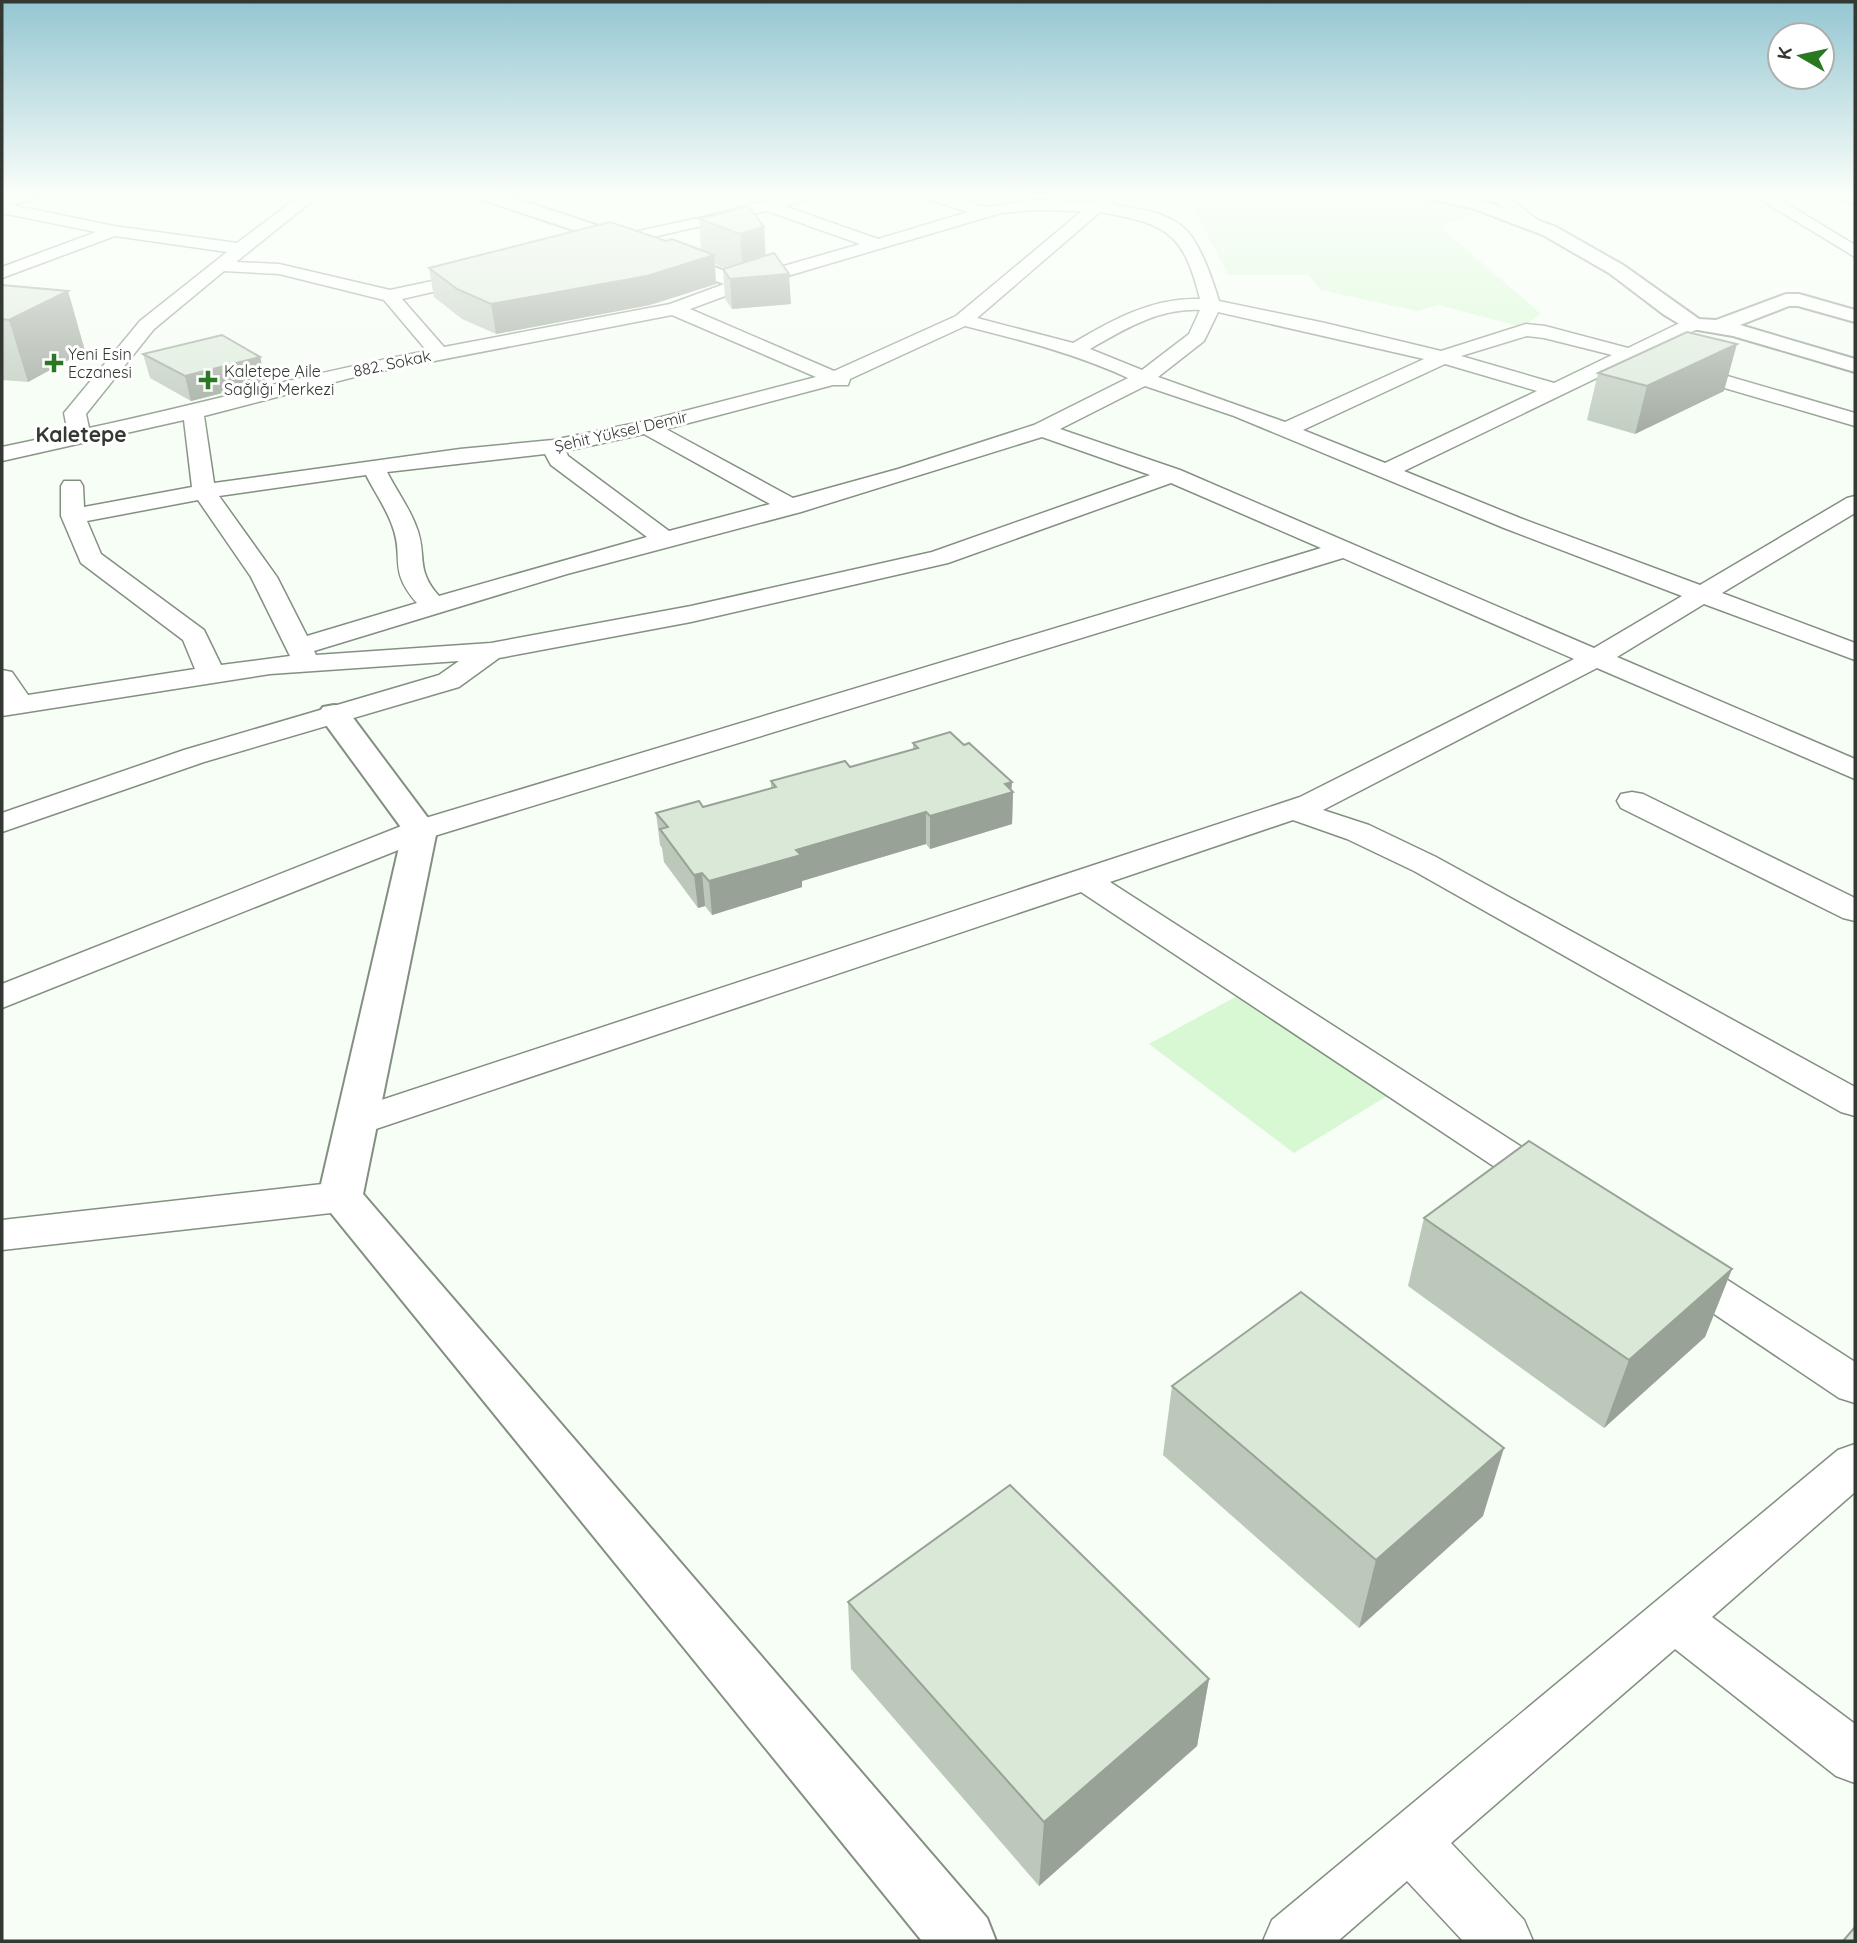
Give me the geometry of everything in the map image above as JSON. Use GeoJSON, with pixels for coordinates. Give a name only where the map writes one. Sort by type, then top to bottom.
{"type":"FeatureCollection","features":[{"type":"Feature","properties":{"kind":"street"},"geometry":{"type":"LineString","coordinates":[[80,438],[75,413],[147,325],[197,285]]}},
{"type":"Feature","properties":{"kind":"street"},"geometry":{"type":"LineString","coordinates":[[351,285],[390,296],[445,285]]}},
{"type":"Feature","properties":{"kind":"street","name":"882. Sokak"},"geometry":{"type":"LineString","coordinates":[[2,454],[193,412],[361,369],[674,309],[739,285]]}},
{"type":"Feature","properties":{"kind":"street","name":"Şehit Yüksel Demir"},"geometry":{"type":"LineString","coordinates":[[73,516],[204,491],[373,467],[553,447],[647,427],[833,379],[963,320],[1005,285]]}},
{"type":"Feature","properties":{"kind":"street"},"geometry":{"type":"LineString","coordinates":[[2,678],[11,706],[211,675],[303,655],[434,606],[558,569],[793,507],[1042,430],[1144,378],[1197,337],[1210,307],[1205,285]]}},
{"type":"Feature","properties":{"kind":"street"},"geometry":{"type":"LineString","coordinates":[[1636,285],[1693,324],[1719,326],[1855,366]]}},
{"type":"Feature","properties":{"kind":"street"},"geometry":{"type":"LineString","coordinates":[[390,296],[439,353]]}},
{"type":"Feature","properties":{"kind":"street"},"geometry":{"type":"LineString","coordinates":[[1719,326],[1786,300],[1799,300],[1855,316]]}},
{"type":"Feature","properties":{"kind":"street"},"geometry":{"type":"LineString","coordinates":[[1073,351],[1125,321],[1180,305],[1210,307],[1372,338],[1445,356],[1556,390]]}},
{"type":"Feature","properties":{"kind":"street"},"geometry":{"type":"LineString","coordinates":[[674,309],[833,379],[858,385]]}},
{"type":"Feature","properties":{"kind":"street"},"geometry":{"type":"LineString","coordinates":[[963,320],[1041,339],[1107,361],[1512,523],[1855,652]]}},
{"type":"Feature","properties":{"kind":"street"},"geometry":{"type":"LineString","coordinates":[[1386,471],[1693,324]]}},
{"type":"Feature","properties":{"kind":"street"},"geometry":{"type":"LineString","coordinates":[[1285,430],[1445,356],[1526,330],[1545,332],[1855,420]]}},
{"type":"Feature","properties":{"kind":"street"},"geometry":{"type":"LineString","coordinates":[[193,412],[204,491],[264,577],[303,655]]}},
{"type":"Feature","properties":{"kind":"street"},"geometry":{"type":"LineString","coordinates":[[647,427],[793,507]]}},
{"type":"Feature","properties":{"kind":"street"},"geometry":{"type":"LineString","coordinates":[[1042,430],[1172,475],[1855,770]]}},
{"type":"Feature","properties":{"kind":"street"},"geometry":{"type":"LineString","coordinates":[[553,447],[559,460],[667,541]]}},
{"type":"Feature","properties":{"kind":"street"},"geometry":{"type":"LineString","coordinates":[[373,467],[405,527],[410,570],[415,585],[434,606]]}},
{"type":"Feature","properties":{"kind":"street"},"geometry":{"type":"LineString","coordinates":[[303,655],[491,651],[691,614],[939,558],[1172,475]]}},
{"type":"Feature","properties":{"kind":"street"},"geometry":{"type":"LineString","coordinates":[[72,486],[73,516],[90,558],[195,636],[211,675]]}},
{"type":"Feature","properties":{"kind":"street"},"geometry":{"type":"LineString","coordinates":[[356,1122],[1311,804],[1596,658],[1855,503]]}},
{"type":"Feature","properties":{"kind":"street"},"geometry":{"type":"LineString","coordinates":[[8,987],[420,830],[1345,549]]}},
{"type":"Feature","properties":{"kind":"street"},"geometry":{"type":"LineString","coordinates":[[2,823],[194,756],[449,681],[491,651]]}},
{"type":"Feature","properties":{"kind":"street"},"geometry":{"type":"LineString","coordinates":[[334,714],[420,830],[340,1197]]}},
{"type":"Feature","properties":{"kind":"street"},"geometry":{"type":"LineString","coordinates":[[1632,801],[1855,911]]}},
{"type":"Feature","properties":{"kind":"street"},"geometry":{"type":"LineString","coordinates":[[1292,810],[1358,832],[1425,864],[1855,1102]]}},
{"type":"Feature","properties":{"kind":"street"},"geometry":{"type":"LineString","coordinates":[[1085,880],[1575,1201]]}},
{"type":"Feature","properties":{"kind":"street"},"geometry":{"type":"LineString","coordinates":[[2,1235],[340,1197]]}},
{"type":"Feature","properties":{"kind":"street"},"geometry":{"type":"LineString","coordinates":[[340,1197],[964,1941]]}},
{"type":"Feature","properties":{"kind":"street"},"geometry":{"type":"LineString","coordinates":[[1657,1255],[1855,1385]]}},
{"type":"Feature","properties":{"kind":"street"},"geometry":{"type":"LineString","coordinates":[[1293,1941],[1855,1464]]}},
{"type":"Feature","properties":{"kind":"street"},"geometry":{"type":"LineString","coordinates":[[1675,1618],[1855,1757]]}},
{"type":"Feature","properties":{"kind":"street"},"geometry":{"type":"LineString","coordinates":[[1410,1842],[1503,1941]]}},
{"type":"Feature","properties":{"kind":"green space"},"geometry":{"type":"Polygon","coordinates":[[[1316,285],[1507,285],[1541,314],[1522,327],[1438,305],[1418,311],[1320,290],[1316,285]]]}},
{"type":"Feature","properties":{"kind":"green space"},"geometry":{"type":"Polygon","coordinates":[[[1241,994],[1387,1096],[1294,1153],[1149,1044],[1241,994]]]}},
{"type":"Feature","properties":{"kind":"building"},"geometry":{"type":"Polygon","coordinates":[[[2,285],[68,291],[9,320],[2,319],[2,285]]]}},
{"type":"Feature","properties":{"kind":"building"},"geometry":{"type":"Polygon","coordinates":[[[451,285],[599,285],[491,304],[451,285]]]}},
{"type":"Feature","properties":{"kind":"building"},"geometry":{"type":"Polygon","coordinates":[[[1687,332],[1737,344],[1647,386],[1598,373],[1687,332]]]}},
{"type":"Feature","properties":{"kind":"building"},"geometry":{"type":"Polygon","coordinates":[[[222,335],[260,357],[185,376],[143,354],[222,335]]]}},
{"type":"Feature","properties":{"kind":"building"},"geometry":{"type":"Polygon","coordinates":[[[950,732],[964,745],[969,743],[1012,782],[1005,784],[1013,792],[930,816],[926,812],[796,850],[801,855],[709,881],[702,873],[694,875],[660,829],[668,827],[656,813],[699,801],[703,807],[776,787],[771,781],[845,761],[850,767],[918,748],[913,743],[950,732]]]}},
{"type":"Feature","properties":{"kind":"building"},"geometry":{"type":"Polygon","coordinates":[[[1529,1141],[1732,1269],[1629,1360],[1424,1218],[1529,1141]]]}},
{"type":"Feature","properties":{"kind":"building"},"geometry":{"type":"Polygon","coordinates":[[[1301,1292],[1504,1448],[1376,1560],[1172,1386],[1301,1292]]]}},
{"type":"Feature","properties":{"kind":"building"},"geometry":{"type":"Polygon","coordinates":[[[1010,1485],[1209,1679],[1044,1822],[848,1602],[1010,1485]]]}},
{"type":"Feature","properties":{"kind":"building"},"geometry":{"type":"Polygon","coordinates":[[[1855,1927],[1855,1941],[1843,1941],[1855,1927]]]}},
{"type":"Feature","properties":{"kind":"place","name":"Yeni Esin Eczanesi"},"geometry":{"type":"Point","coordinates":[54,363]}},
{"type":"Feature","properties":{"kind":"place","name":"Kaletepe Aile Sağlığı Merkezi"},"geometry":{"type":"Point","coordinates":[208,380]}},
{"type":"Feature","properties":{"kind":"district","name":"Kaletepe"},"geometry":{"type":"Point","coordinates":[81,434]}}]}
